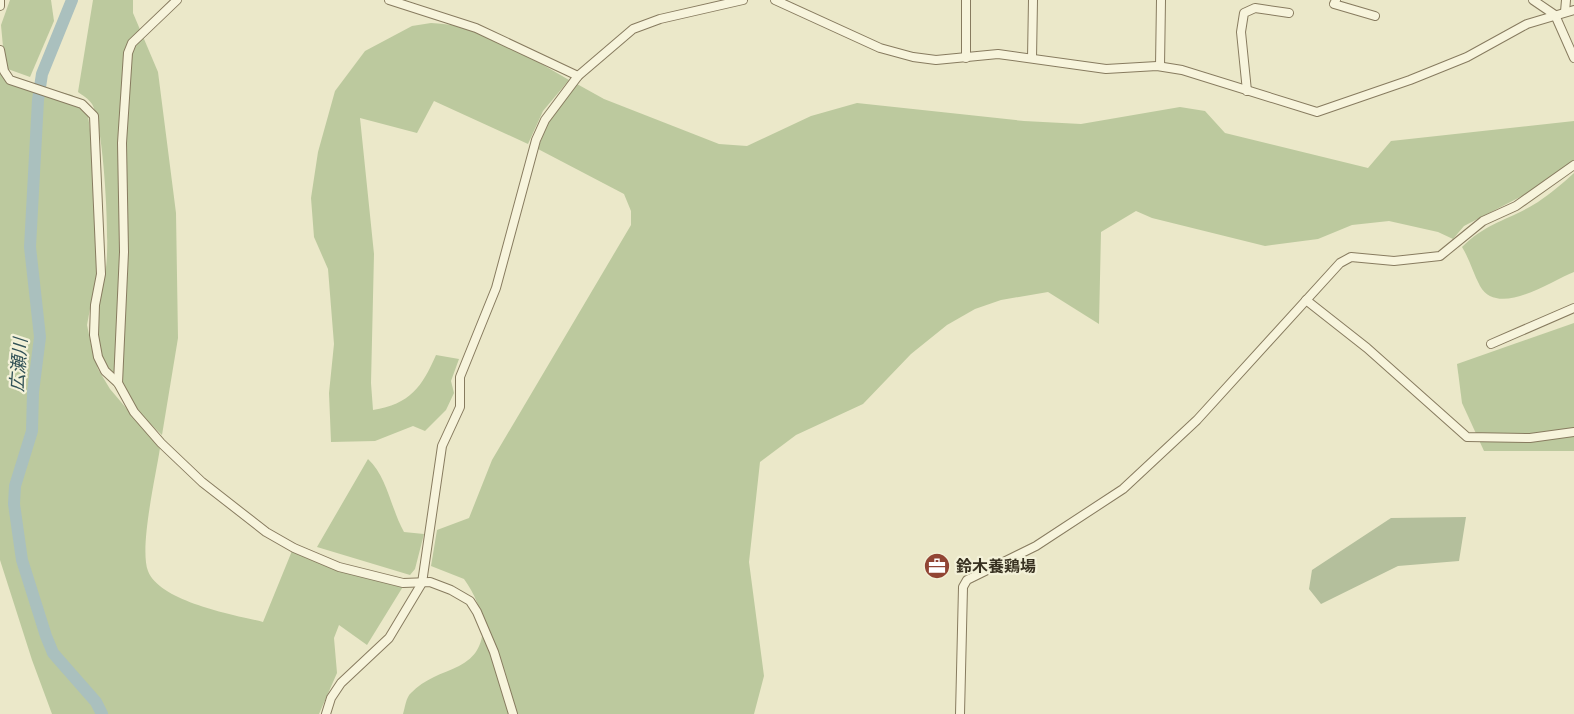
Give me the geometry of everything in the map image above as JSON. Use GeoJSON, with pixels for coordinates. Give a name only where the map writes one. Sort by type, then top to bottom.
{"type":"FeatureCollection","features":[{"type":"Feature","properties":{"kind":"street"},"geometry":{"type":"LineString","coordinates":[[0,0],[0,6]]}},
{"type":"Feature","properties":{"kind":"street"},"geometry":{"type":"LineString","coordinates":[[118,383],[124,252],[122,143],[128,53],[132,43],[177,0]]}},
{"type":"Feature","properties":{"kind":"street"},"geometry":{"type":"LineString","coordinates":[[389,0],[449,17],[578,76]]}},
{"type":"Feature","properties":{"kind":"street"},"geometry":{"type":"LineString","coordinates":[[326,714],[331,698],[341,683],[389,638],[422,583],[441,454],[460,407],[460,377],[496,288],[536,140],[545,120],[578,76],[644,24],[743,0]]}},
{"type":"Feature","properties":{"kind":"street"},"geometry":{"type":"LineString","coordinates":[[775,0],[880,48],[936,60],[998,54],[1106,69],[1160,66],[1182,70],[1304,110],[1328,110],[1467,57],[1527,24],[1570,11],[1566,0]]}},
{"type":"Feature","properties":{"kind":"street"},"geometry":{"type":"LineString","coordinates":[[966,0],[966,57]]}},
{"type":"Feature","properties":{"kind":"street"},"geometry":{"type":"LineString","coordinates":[[1032,58],[1033,0]]}},
{"type":"Feature","properties":{"kind":"street"},"geometry":{"type":"LineString","coordinates":[[1160,66],[1161,0]]}},
{"type":"Feature","properties":{"kind":"street"},"geometry":{"type":"LineString","coordinates":[[1336,0],[1334,4],[1375,16]]}},
{"type":"Feature","properties":{"kind":"street"},"geometry":{"type":"LineString","coordinates":[[1533,0],[1555,15],[1574,58]]}},
{"type":"Feature","properties":{"kind":"street"},"geometry":{"type":"LineString","coordinates":[[1247,91],[1241,32],[1244,13],[1255,8],[1289,13]]}},
{"type":"Feature","properties":{"kind":"street"},"geometry":{"type":"LineString","coordinates":[[0,50],[4,71],[10,80],[82,104],[92,113],[95,127],[101,274],[95,305],[94,335],[103,368],[118,383],[134,412],[161,443],[202,482],[266,532],[294,548],[339,567],[403,583],[430,582],[451,590],[470,602],[477,612],[494,652],[513,714]]}},
{"type":"Feature","properties":{"kind":"street"},"geometry":{"type":"LineString","coordinates":[[960,714],[963,587],[967,580],[1036,546],[1123,489],[1197,420],[1340,262],[1351,257],[1394,261],[1433,258],[1445,253],[1483,221],[1516,206],[1574,165]]}},
{"type":"Feature","properties":{"kind":"street"},"geometry":{"type":"LineString","coordinates":[[1306,300],[1367,348],[1467,437],[1530,438],[1574,432]]}},
{"type":"Feature","properties":{"kind":"street"},"geometry":{"type":"LineString","coordinates":[[1491,344],[1574,308]]}},
{"type":"Feature","properties":{"kind":"green space"},"geometry":{"type":"Polygon","coordinates":[[[10,0],[51,0],[54,21],[30,77],[5,68],[1,25],[10,0]]]}},
{"type":"Feature","properties":{"kind":"green space"},"geometry":{"type":"Polygon","coordinates":[[[93,0],[133,0],[133,13],[158,72],[176,213],[178,338],[162,435],[119,390],[105,368],[97,346],[96,323],[107,253],[105,183],[96,116],[91,102],[78,92],[93,0]]]}},
{"type":"Feature","properties":{"kind":"green space"},"geometry":{"type":"Polygon","coordinates":[[[431,23],[450,25],[486,35],[569,80],[543,111],[528,144],[434,101],[417,133],[360,118],[374,254],[371,383],[373,410],[396,403],[413,392],[420,385],[436,355],[459,359],[451,381],[454,393],[446,410],[425,431],[413,426],[375,441],[331,442],[329,393],[334,344],[328,269],[314,237],[311,198],[318,152],[335,91],[365,51],[412,26],[431,23]]]}},
{"type":"Feature","properties":{"kind":"green space"},"geometry":{"type":"Polygon","coordinates":[[[0,72],[3,77],[72,95],[83,103],[88,116],[99,191],[97,271],[87,325],[98,369],[110,389],[160,448],[149,511],[146,546],[148,571],[155,582],[182,599],[200,606],[263,622],[294,546],[368,578],[404,585],[367,645],[339,625],[334,638],[337,673],[319,714],[52,714],[0,560],[0,72]]]}},
{"type":"Feature","properties":{"kind":"green space"},"geometry":{"type":"Polygon","coordinates":[[[577,84],[604,99],[719,144],[747,146],[811,116],[857,103],[1024,121],[1081,124],[1180,107],[1205,111],[1225,133],[1368,168],[1391,141],[1574,121],[1574,161],[1522,196],[1464,226],[1453,239],[1438,232],[1389,221],[1352,225],[1318,239],[1265,246],[1152,218],[1136,211],[1101,232],[1099,324],[1048,292],[1001,300],[975,309],[947,325],[911,354],[863,404],[796,435],[760,462],[749,562],[764,676],[754,714],[403,714],[409,695],[416,688],[471,658],[482,637],[481,613],[464,579],[431,566],[437,530],[469,518],[492,460],[631,225],[631,211],[624,194],[538,149],[550,115],[577,84]]]}},
{"type":"Feature","properties":{"kind":"green space"},"geometry":{"type":"Polygon","coordinates":[[[1574,173],[1574,272],[1539,289],[1512,298],[1499,299],[1488,295],[1480,286],[1462,247],[1480,232],[1538,202],[1574,173]]]}},
{"type":"Feature","properties":{"kind":"green space"},"geometry":{"type":"Polygon","coordinates":[[[1574,323],[1574,451],[1484,451],[1462,403],[1457,364],[1574,323]]]}},
{"type":"Feature","properties":{"kind":"green space"},"geometry":{"type":"Polygon","coordinates":[[[368,459],[380,474],[404,532],[424,534],[415,569],[410,575],[317,547],[368,459]]]}},
{"type":"Feature","properties":{"kind":"green space"},"geometry":{"type":"Polygon","coordinates":[[[1466,517],[1459,561],[1398,566],[1321,604],[1309,589],[1312,570],[1391,518],[1466,517]]]}},
{"type":"Feature","properties":{"kind":"waterway","name":"広瀬川"},"geometry":{"type":"LineString","coordinates":[[72,0],[42,74],[38,100],[30,247],[40,337],[33,392],[32,431],[15,486],[14,504],[22,560],[53,653],[96,702],[102,714]]}},
{"type":"Feature","properties":{"kind":"place","name":"鈴木養鶏場"},"geometry":{"type":"Point","coordinates":[937,566]}}]}
